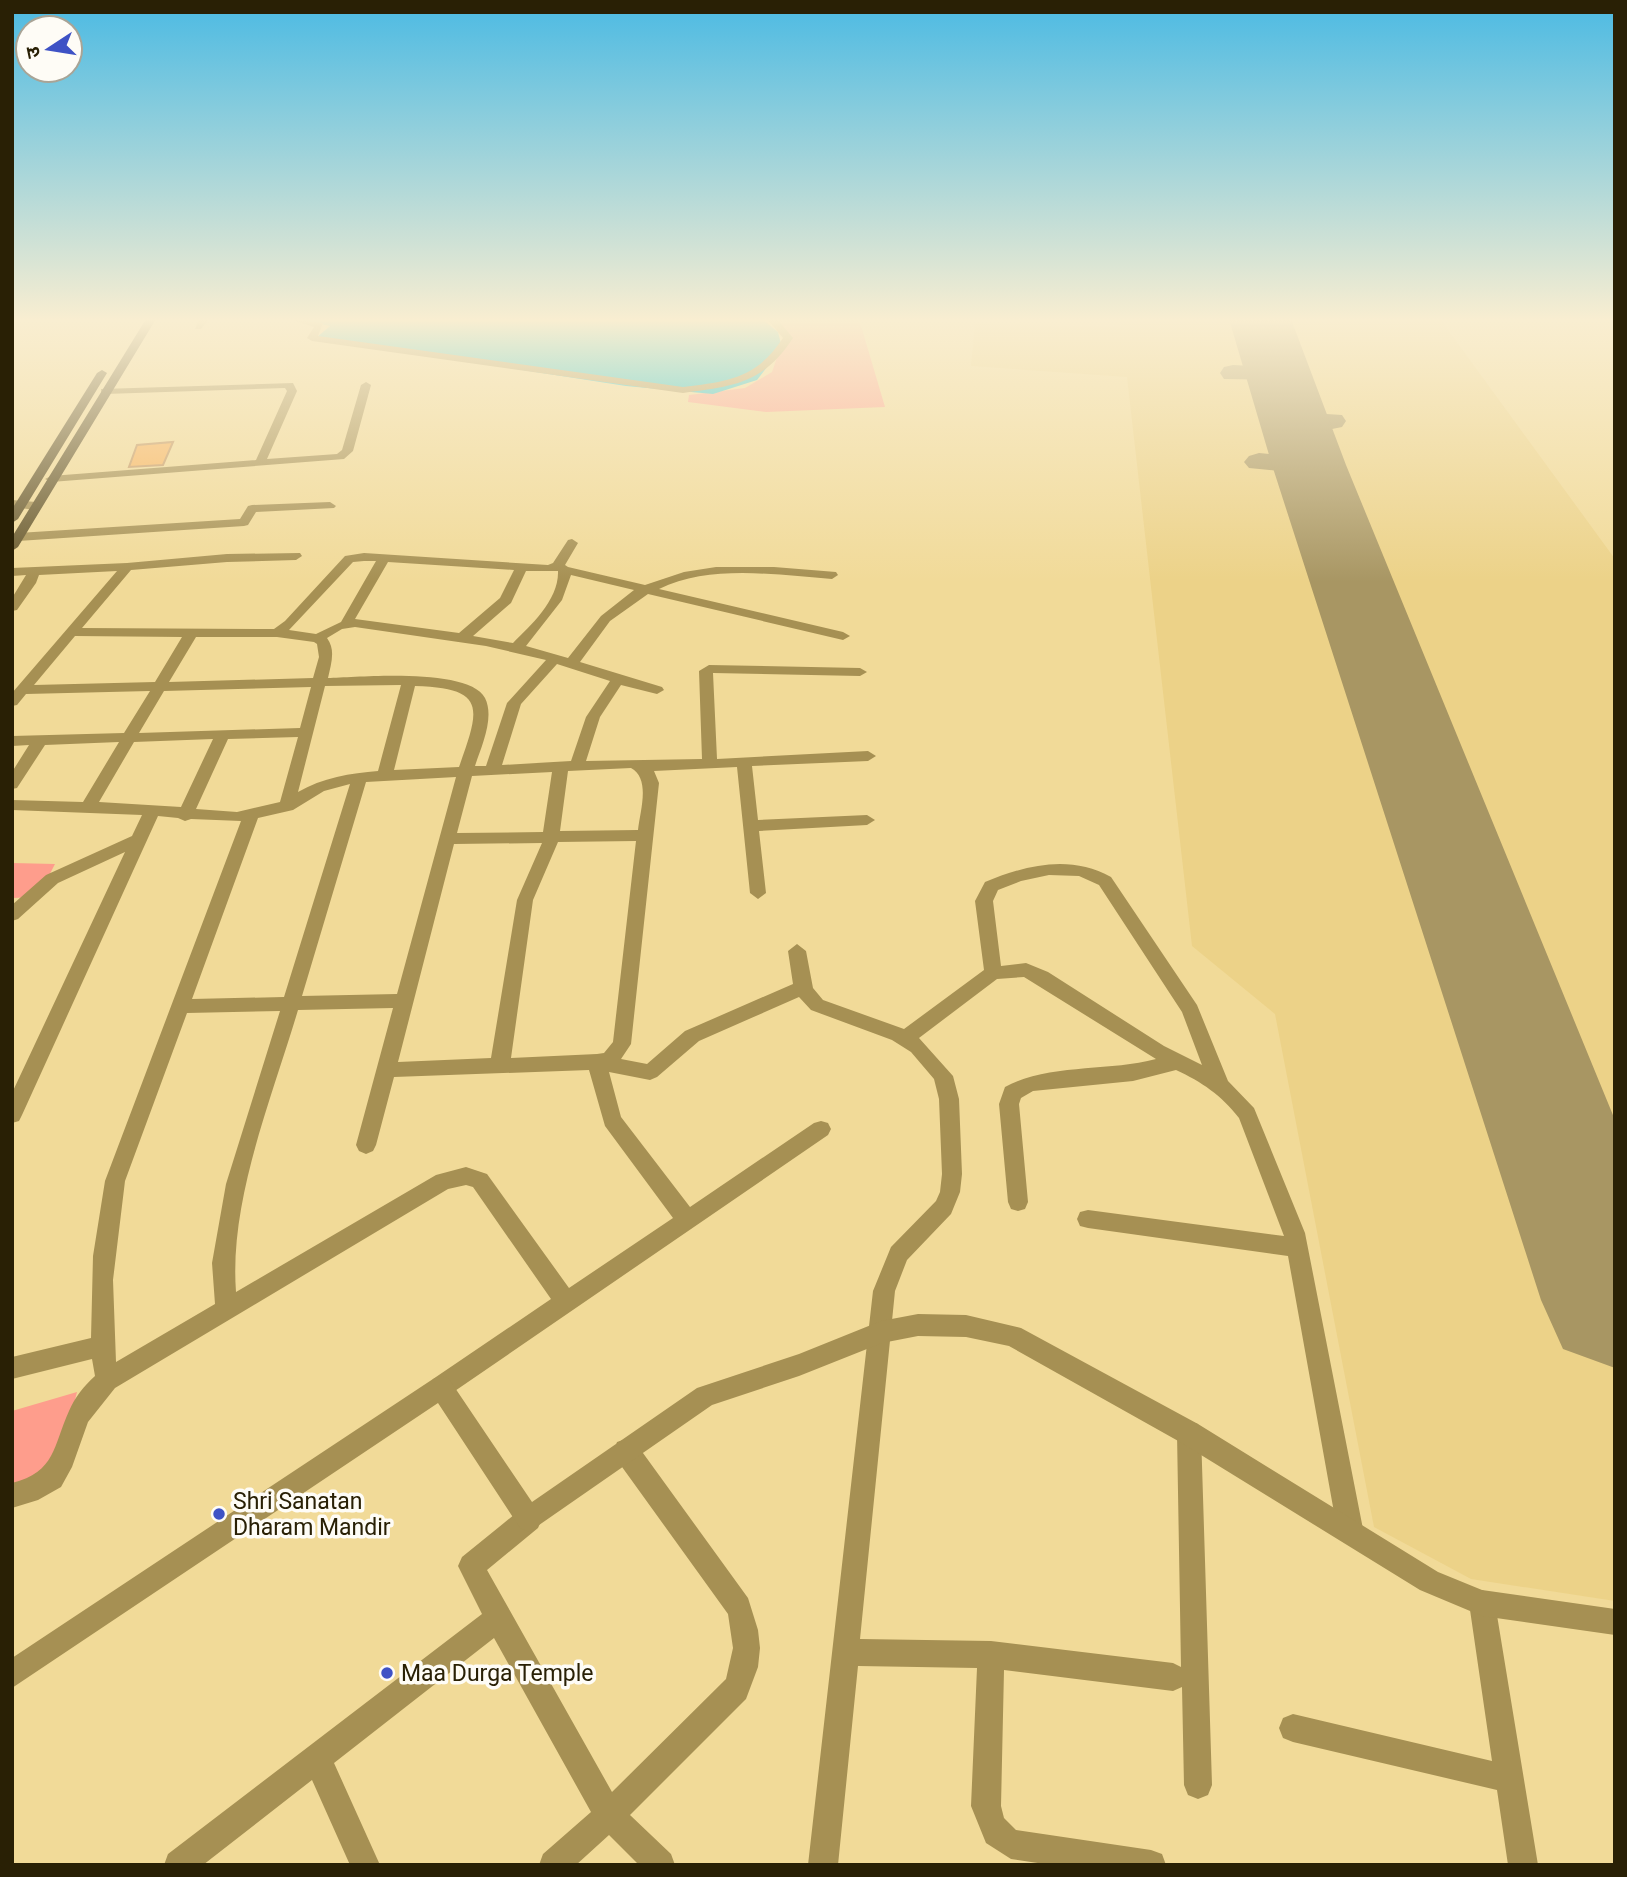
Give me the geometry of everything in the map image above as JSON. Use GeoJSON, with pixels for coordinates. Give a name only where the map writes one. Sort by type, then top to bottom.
{"type":"FeatureCollection","features":[{"type":"Feature","properties":{"kind":"main road"},"geometry":{"type":"LineString","coordinates":[[12,519],[17,503],[79,407]]}},
{"type":"Feature","properties":{"kind":"main road"},"geometry":{"type":"LineString","coordinates":[[15,542],[95,407]]}},
{"type":"Feature","properties":{"kind":"main road"},"geometry":{"type":"LineString","coordinates":[[51,453],[67,453]]}},
{"type":"Feature","properties":{"kind":"street"},"geometry":{"type":"LineString","coordinates":[[260,463],[285,407]]}},
{"type":"Feature","properties":{"kind":"street"},"geometry":{"type":"LineString","coordinates":[[51,479],[334,458],[345,455],[360,407]]}},
{"type":"Feature","properties":{"kind":"street"},"geometry":{"type":"LineString","coordinates":[[17,503],[36,506]]}},
{"type":"Feature","properties":{"kind":"street"},"geometry":{"type":"LineString","coordinates":[[15,542],[244,522],[252,509],[330,506]]}},
{"type":"Feature","properties":{"kind":"street"},"geometry":{"type":"LineString","coordinates":[[516,648],[551,606],[564,582],[561,568],[572,543]]}},
{"type":"Feature","properties":{"kind":"street"},"geometry":{"type":"LineString","coordinates":[[12,572],[296,556]]}},
{"type":"Feature","properties":{"kind":"street"},"geometry":{"type":"LineString","coordinates":[[346,624],[384,558]]}},
{"type":"Feature","properties":{"kind":"street"},"geometry":{"type":"LineString","coordinates":[[277,633],[290,624],[349,559],[384,558],[521,568],[561,568],[843,636]]}},
{"type":"Feature","properties":{"kind":"street"},"geometry":{"type":"LineString","coordinates":[[12,702],[127,567]]}},
{"type":"Feature","properties":{"kind":"street"},"geometry":{"type":"LineString","coordinates":[[462,638],[506,600],[521,568]]}},
{"type":"Feature","properties":{"kind":"street"},"geometry":{"type":"LineString","coordinates":[[571,664],[608,615],[648,589],[701,570],[832,575]]}},
{"type":"Feature","properties":{"kind":"street"},"geometry":{"type":"LineString","coordinates":[[12,607],[30,583],[34,571]]}},
{"type":"Feature","properties":{"kind":"street"},"geometry":{"type":"LineString","coordinates":[[318,638],[346,624],[462,638],[555,658],[617,681],[657,690]]}},
{"type":"Feature","properties":{"kind":"street"},"geometry":{"type":"LineString","coordinates":[[73,632],[277,633],[318,638],[324,642],[326,657],[321,682],[287,806]]}},
{"type":"Feature","properties":{"kind":"street"},"geometry":{"type":"LineString","coordinates":[[88,807],[191,633]]}},
{"type":"Feature","properties":{"kind":"street"},"geometry":{"type":"LineString","coordinates":[[493,768],[514,703],[555,658]]}},
{"type":"Feature","properties":{"kind":"street"},"geometry":{"type":"LineString","coordinates":[[710,764],[706,671],[709,668],[860,672]]}},
{"type":"Feature","properties":{"kind":"street"},"geometry":{"type":"LineString","coordinates":[[500,1065],[525,900],[550,837],[569,766],[593,717],[617,681]]}},
{"type":"Feature","properties":{"kind":"street"},"geometry":{"type":"LineString","coordinates":[[23,690],[160,685],[407,682],[448,684],[466,688],[477,696],[483,708],[483,721],[466,769],[366,1145]]}},
{"type":"Feature","properties":{"kind":"street"},"geometry":{"type":"LineString","coordinates":[[385,774],[407,682]]}},
{"type":"Feature","properties":{"kind":"street"},"geometry":{"type":"LineString","coordinates":[[12,741],[308,733]]}},
{"type":"Feature","properties":{"kind":"street"},"geometry":{"type":"LineString","coordinates":[[185,816],[223,734]]}},
{"type":"Feature","properties":{"kind":"street"},"geometry":{"type":"LineString","coordinates":[[12,784],[40,740]]}},
{"type":"Feature","properties":{"kind":"street"},"geometry":{"type":"LineString","coordinates":[[12,805],[152,811],[185,816],[251,816],[287,806],[320,787],[385,774],[632,763],[643,767],[868,757]]}},
{"type":"Feature","properties":{"kind":"street"},"geometry":{"type":"LineString","coordinates":[[744,762],[758,893]]}},
{"type":"Feature","properties":{"kind":"street"},"geometry":{"type":"LineString","coordinates":[[386,1070],[597,1062],[610,1059],[622,1044],[651,783],[649,773],[643,767]]}},
{"type":"Feature","properties":{"kind":"street"},"geometry":{"type":"LineString","coordinates":[[226,1308],[223,1263],[227,1223],[236,1184],[360,777]]}},
{"type":"Feature","properties":{"kind":"street"},"geometry":{"type":"LineString","coordinates":[[12,1115],[152,811]]}},
{"type":"Feature","properties":{"kind":"street"},"geometry":{"type":"LineString","coordinates":[[107,1380],[101,1346],[101,1289],[107,1220],[115,1181],[251,816]]}},
{"type":"Feature","properties":{"kind":"street"},"geometry":{"type":"LineString","coordinates":[[751,826],[867,820]]}},
{"type":"Feature","properties":{"kind":"street"},"geometry":{"type":"LineString","coordinates":[[448,839],[645,835]]}},
{"type":"Feature","properties":{"kind":"street"},"geometry":{"type":"LineString","coordinates":[[12,915],[52,879],[140,839]]}},
{"type":"Feature","properties":{"kind":"street"},"geometry":{"type":"LineString","coordinates":[[993,972],[984,901],[991,886],[1064,867],[1093,872],[1105,881],[1190,1010],[1220,1085]]}},
{"type":"Feature","properties":{"kind":"street"},"geometry":{"type":"LineString","coordinates":[[797,951],[802,988],[817,1005],[905,1039],[918,1047],[943,1076],[949,1099],[952,1174],[944,1207],[899,1254],[888,1275],[823,1865]]}},
{"type":"Feature","properties":{"kind":"street"},"geometry":{"type":"LineString","coordinates":[[905,1039],[993,972],[1026,970],[1042,977],[1176,1062],[1220,1085],[1247,1114],[1282,1196],[1297,1248],[1350,1530]]}},
{"type":"Feature","properties":{"kind":"street"},"geometry":{"type":"LineString","coordinates":[[597,1062],[650,1072],[692,1036],[802,988]]}},
{"type":"Feature","properties":{"kind":"street"},"geometry":{"type":"LineString","coordinates":[[179,1006],[404,1001]]}},
{"type":"Feature","properties":{"kind":"street"},"geometry":{"type":"LineString","coordinates":[[597,1062],[612,1120],[688,1221]]}},
{"type":"Feature","properties":{"kind":"street"},"geometry":{"type":"LineString","coordinates":[[1018,1202],[1009,1104],[1012,1093],[1030,1083],[1133,1073],[1176,1062]]}},
{"type":"Feature","properties":{"kind":"street"},"geometry":{"type":"LineString","coordinates":[[12,1674],[821,1129]]}},
{"type":"Feature","properties":{"kind":"street"},"geometry":{"type":"LineString","coordinates":[[12,1496],[45,1485],[63,1466],[77,1419],[89,1397],[107,1380],[443,1181],[466,1176],[480,1181],[566,1302]]}},
{"type":"Feature","properties":{"kind":"street"},"geometry":{"type":"LineString","coordinates":[[1088,1219],[1297,1248]]}},
{"type":"Feature","properties":{"kind":"street"},"geometry":{"type":"LineString","coordinates":[[660,1865],[609,1815],[471,1566],[529,1518],[705,1396],[799,1365],[880,1332],[918,1325],[966,1326],[1013,1336],[1189,1433],[1430,1581],[1482,1604],[1615,1622]]}},
{"type":"Feature","properties":{"kind":"street"},"geometry":{"type":"LineString","coordinates":[[12,1368],[101,1346]]}},
{"type":"Feature","properties":{"kind":"street"},"geometry":{"type":"LineString","coordinates":[[441,1387],[529,1518]]}},
{"type":"Feature","properties":{"kind":"street"},"geometry":{"type":"LineString","coordinates":[[1189,1433],[1198,1785]]}},
{"type":"Feature","properties":{"kind":"street"},"geometry":{"type":"LineString","coordinates":[[554,1865],[609,1815],[736,1689],[746,1664],[748,1636],[739,1607],[626,1451]]}},
{"type":"Feature","properties":{"kind":"street"},"geometry":{"type":"LineString","coordinates":[[1482,1604],[1523,1865]]}},
{"type":"Feature","properties":{"kind":"street"},"geometry":{"type":"LineString","coordinates":[[179,1865],[498,1618]]}},
{"type":"Feature","properties":{"kind":"street"},"geometry":{"type":"LineString","coordinates":[[848,1652],[991,1655],[1172,1677]]}},
{"type":"Feature","properties":{"kind":"street"},"geometry":{"type":"LineString","coordinates":[[991,1655],[986,1806],[989,1821],[996,1834],[1011,1844],[1151,1865]]}},
{"type":"Feature","properties":{"kind":"street"},"geometry":{"type":"LineString","coordinates":[[1293,1728],[1510,1779]]}},
{"type":"Feature","properties":{"kind":"street"},"geometry":{"type":"LineString","coordinates":[[317,1758],[365,1865]]}},
{"type":"Feature","properties":{"kind":"shaded area"},"geometry":{"type":"Polygon","coordinates":[[[724,407],[885,407],[766,412],[724,407]]]}},
{"type":"Feature","properties":{"kind":"shaded area"},"geometry":{"type":"Polygon","coordinates":[[[1130,407],[1504,407],[1615,559],[1615,1601],[1471,1579],[1374,1527],[1275,1014],[1192,946],[1130,407]]]}},
{"type":"Feature","properties":{"kind":"shaded area"},"geometry":{"type":"Polygon","coordinates":[[[12,863],[55,864],[38,897],[12,898],[12,863]]]}},
{"type":"Feature","properties":{"kind":"shaded area"},"geometry":{"type":"Polygon","coordinates":[[[77,1392],[54,1484],[12,1498],[12,1411],[77,1392]]]}},
{"type":"Feature","properties":{"kind":"building"},"geometry":{"type":"Polygon","coordinates":[[[173,442],[163,465],[129,467],[137,445],[173,442]]]}},
{"type":"Feature","properties":{"kind":"taxiway"},"geometry":{"type":"LineString","coordinates":[[1295,420],[1332,421]]}},
{"type":"Feature","properties":{"kind":"taxiway"},"geometry":{"type":"LineString","coordinates":[[1259,462],[1309,465]]}},
{"type":"Feature","properties":{"kind":"runway"},"geometry":{"type":"LineString","coordinates":[[1289,407],[1615,1300]]}},
{"type":"Feature","properties":{"kind":"place","name":"Shri Sanatan Dharam Mandir"},"geometry":{"type":"Point","coordinates":[219,1514]}},
{"type":"Feature","properties":{"kind":"place","name":"Maa Durga Temple"},"geometry":{"type":"Point","coordinates":[387,1673]}}]}
